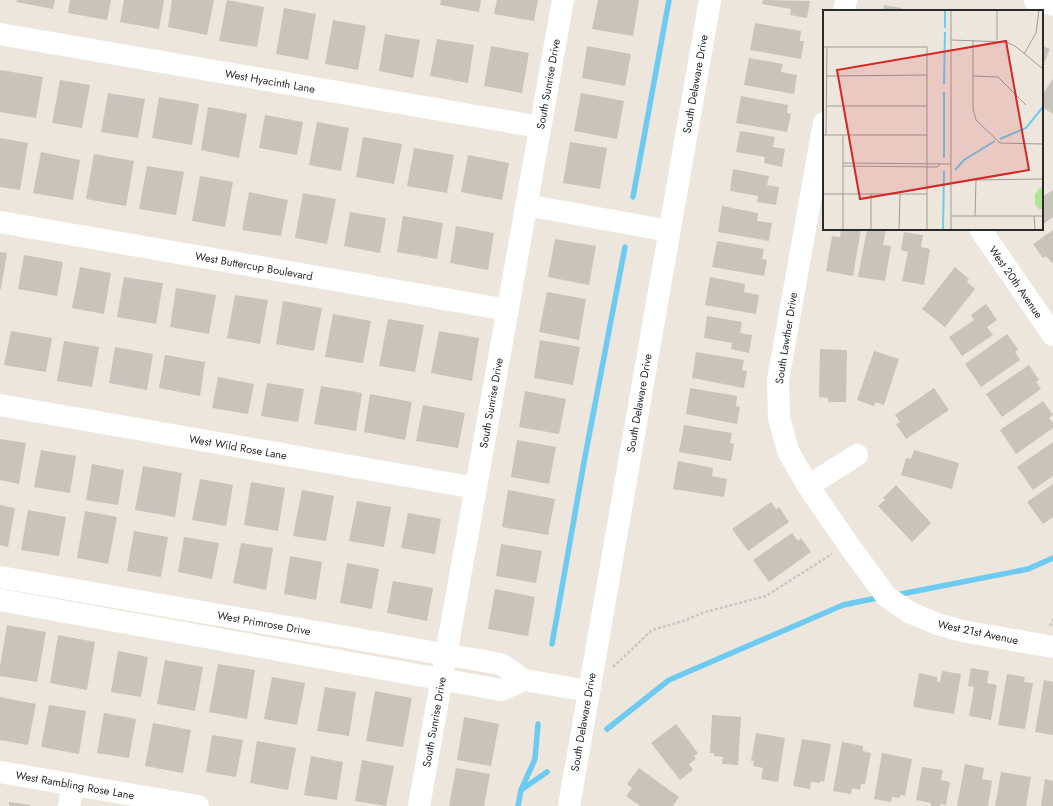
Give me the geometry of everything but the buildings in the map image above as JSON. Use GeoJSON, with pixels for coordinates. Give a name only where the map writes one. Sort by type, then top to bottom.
{"type":"FeatureCollection","features":[{"type":"Feature","properties":{"kind":"street","name":"South Sunrise Drive"},"geometry":{"type":"LineString","coordinates":[[419,806],[563,0]]}},
{"type":"Feature","properties":{"kind":"street","name":"South Delaware Drive"},"geometry":{"type":"LineString","coordinates":[[570,798],[710,0]]}},
{"type":"Feature","properties":{"kind":"street"},"geometry":{"type":"LineString","coordinates":[[844,10],[846,0]]}},
{"type":"Feature","properties":{"kind":"street"},"geometry":{"type":"LineString","coordinates":[[1035,0],[1053,5]]}},
{"type":"Feature","properties":{"kind":"street","name":"West Hyacinth Lane"},"geometry":{"type":"LineString","coordinates":[[0,34],[540,127]]}},
{"type":"Feature","properties":{"kind":"street","name":"South Lawther Drive"},"geometry":{"type":"LineString","coordinates":[[823,134],[819,180],[778,380],[779,418],[788,451],[808,486],[886,596]]}},
{"type":"Feature","properties":{"kind":"street"},"geometry":{"type":"LineString","coordinates":[[526,205],[669,231]]}},
{"type":"Feature","properties":{"kind":"street","name":"West Buttercup Boulevard"},"geometry":{"type":"LineString","coordinates":[[0,222],[508,310]]}},
{"type":"Feature","properties":{"kind":"street","name":"West 20th Avenue"},"geometry":{"type":"LineString","coordinates":[[981,230],[1053,335]]}},
{"type":"Feature","properties":{"kind":"street","name":"West Wild Rose Lane"},"geometry":{"type":"LineString","coordinates":[[0,405],[476,488]]}},
{"type":"Feature","properties":{"kind":"street"},"geometry":{"type":"LineString","coordinates":[[808,486],[857,455]]}},
{"type":"Feature","properties":{"kind":"street","name":"West Primrose Drive"},"geometry":{"type":"LineString","coordinates":[[0,577],[501,664],[524,680],[588,690]]}},
{"type":"Feature","properties":{"kind":"street","name":"West 21st Avenue"},"geometry":{"type":"LineString","coordinates":[[886,596],[909,612],[937,624],[962,631],[1053,647]]}},
{"type":"Feature","properties":{"kind":"street"},"geometry":{"type":"LineString","coordinates":[[0,600],[501,690],[524,680]]}},
{"type":"Feature","properties":{"kind":"street","name":"West Rambling Rose Lane"},"geometry":{"type":"LineString","coordinates":[[0,772],[198,806]]}},
{"type":"Feature","properties":{"kind":"street"},"geometry":{"type":"LineString","coordinates":[[69,806],[73,784]]}},
{"type":"Feature","properties":{"kind":"path"},"geometry":{"type":"LineString","coordinates":[[612,669],[652,630],[683,621],[705,612],[766,596],[848,544]]}},
{"type":"Feature","properties":{"kind":"waterway"},"geometry":{"type":"LineString","coordinates":[[633,197],[669,0]]}},
{"type":"Feature","properties":{"kind":"waterway"},"geometry":{"type":"LineString","coordinates":[[552,644],[584,462],[625,247]]}},
{"type":"Feature","properties":{"kind":"waterway"},"geometry":{"type":"LineString","coordinates":[[896,595],[1028,569],[1053,558]]}},
{"type":"Feature","properties":{"kind":"waterway"},"geometry":{"type":"LineString","coordinates":[[607,729],[669,680],[843,605],[882,597]]}},
{"type":"Feature","properties":{"kind":"waterway"},"geometry":{"type":"LineString","coordinates":[[518,806],[521,790],[535,759],[538,724]]}},
{"type":"Feature","properties":{"kind":"waterway"},"geometry":{"type":"LineString","coordinates":[[521,790],[547,772]]}}]}
